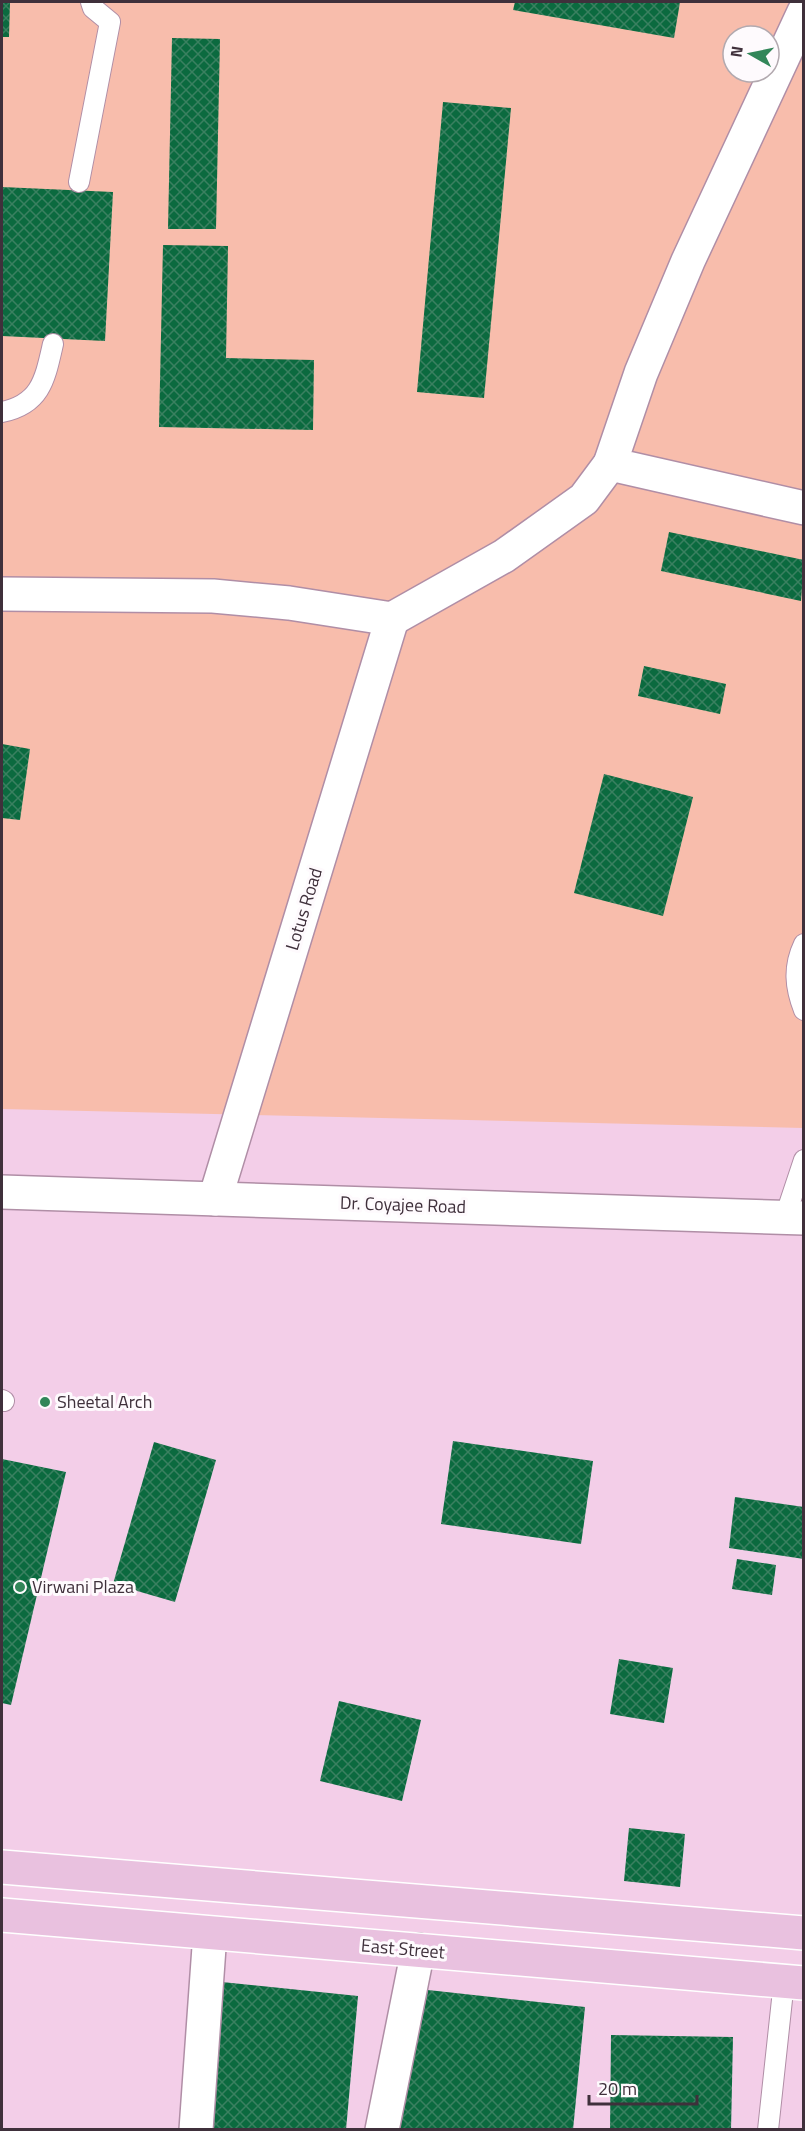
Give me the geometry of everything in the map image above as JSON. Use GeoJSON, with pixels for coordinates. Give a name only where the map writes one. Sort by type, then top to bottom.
{"type":"FeatureCollection","features":[{"type":"Feature","properties":{"kind":"main road"},"geometry":{"type":"LineString","coordinates":[[2,1867],[804,1933]]}},
{"type":"Feature","properties":{"kind":"main road","name":"East Street"},"geometry":{"type":"LineString","coordinates":[[2,1915],[794,1982]]}},
{"type":"Feature","properties":{"kind":"street"},"geometry":{"type":"LineString","coordinates":[[2,594],[213,596],[289,603],[392,619],[504,556],[584,499],[610,464],[641,373],[688,261],[804,12]]}},
{"type":"Feature","properties":{"kind":"street"},"geometry":{"type":"LineString","coordinates":[[610,464],[804,508]]}},
{"type":"Feature","properties":{"kind":"street","name":"Lotus Road"},"geometry":{"type":"LineString","coordinates":[[215,1199],[392,619]]}},
{"type":"Feature","properties":{"kind":"street","name":"Dr. Coyajee Road"},"geometry":{"type":"LineString","coordinates":[[2,1192],[794,1218]]}},
{"type":"Feature","properties":{"kind":"street"},"geometry":{"type":"LineString","coordinates":[[196,2130],[210,1933]]}},
{"type":"Feature","properties":{"kind":"street"},"geometry":{"type":"LineString","coordinates":[[382,2130],[418,1950]]}},
{"type":"Feature","properties":{"kind":"lane"},"geometry":{"type":"LineString","coordinates":[[79,182],[110,22],[93,8],[91,2]]}},
{"type":"Feature","properties":{"kind":"lane"},"geometry":{"type":"LineString","coordinates":[[2,412],[23,406],[34,395],[45,380],[52,344]]}},
{"type":"Feature","properties":{"kind":"lane"},"geometry":{"type":"LineString","coordinates":[[804,944],[796,967],[796,990],[804,1010]]}},
{"type":"Feature","properties":{"kind":"lane"},"geometry":{"type":"LineString","coordinates":[[794,1218],[804,1160]]}},
{"type":"Feature","properties":{"kind":"lane"},"geometry":{"type":"LineString","coordinates":[[768,2130],[794,1982]]}},
{"type":"Feature","properties":{"kind":"shaded area"},"geometry":{"type":"Polygon","coordinates":[[[2,2],[803,2],[803,1128],[2,1109],[2,2]]]}},
{"type":"Feature","properties":{"kind":"building"},"geometry":{"type":"Polygon","coordinates":[[[2,2],[10,2],[9,37],[2,37],[2,2]]]}},
{"type":"Feature","properties":{"kind":"building"},"geometry":{"type":"Polygon","coordinates":[[[515,2],[680,2],[674,38],[513,10],[515,2]]]}},
{"type":"Feature","properties":{"kind":"building"},"geometry":{"type":"Polygon","coordinates":[[[172,38],[220,39],[216,229],[168,229],[172,38]]]}},
{"type":"Feature","properties":{"kind":"building"},"geometry":{"type":"Polygon","coordinates":[[[443,102],[511,108],[484,398],[417,392],[443,102]]]}},
{"type":"Feature","properties":{"kind":"building"},"geometry":{"type":"Polygon","coordinates":[[[2,187],[113,192],[105,341],[2,336],[2,187]]]}},
{"type":"Feature","properties":{"kind":"building"},"geometry":{"type":"Polygon","coordinates":[[[163,245],[228,246],[226,358],[314,360],[313,430],[159,427],[163,245]]]}},
{"type":"Feature","properties":{"kind":"building"},"geometry":{"type":"Polygon","coordinates":[[[669,532],[804,560],[801,601],[661,571],[669,532]]]}},
{"type":"Feature","properties":{"kind":"building"},"geometry":{"type":"Polygon","coordinates":[[[644,666],[726,684],[720,714],[638,696],[644,666]]]}},
{"type":"Feature","properties":{"kind":"building"},"geometry":{"type":"Polygon","coordinates":[[[2,744],[30,749],[20,820],[2,818],[2,744]]]}},
{"type":"Feature","properties":{"kind":"building"},"geometry":{"type":"Polygon","coordinates":[[[604,774],[693,797],[663,916],[574,893],[604,774]]]}},
{"type":"Feature","properties":{"kind":"building"},"geometry":{"type":"Polygon","coordinates":[[[453,1441],[593,1461],[581,1544],[441,1524],[453,1441]]]}},
{"type":"Feature","properties":{"kind":"building"},"geometry":{"type":"Polygon","coordinates":[[[154,1442],[216,1460],[175,1602],[113,1584],[154,1442]]]}},
{"type":"Feature","properties":{"kind":"building","name":"Virwani Plaza"},"geometry":{"type":"Polygon","coordinates":[[[2,1459],[66,1472],[11,1705],[2,1703],[2,1459]]]}},
{"type":"Feature","properties":{"kind":"building"},"geometry":{"type":"Polygon","coordinates":[[[735,1497],[804,1507],[804,1559],[729,1548],[735,1497]]]}},
{"type":"Feature","properties":{"kind":"building"},"geometry":{"type":"Polygon","coordinates":[[[737,1559],[776,1565],[772,1595],[732,1589],[737,1559]]]}},
{"type":"Feature","properties":{"kind":"building"},"geometry":{"type":"Polygon","coordinates":[[[619,1659],[673,1668],[664,1723],[610,1714],[619,1659]]]}},
{"type":"Feature","properties":{"kind":"building"},"geometry":{"type":"Polygon","coordinates":[[[339,1701],[421,1720],[402,1801],[320,1781],[339,1701]]]}},
{"type":"Feature","properties":{"kind":"building"},"geometry":{"type":"Polygon","coordinates":[[[629,1828],[685,1834],[680,1887],[624,1881],[629,1828]]]}},
{"type":"Feature","properties":{"kind":"building"},"geometry":{"type":"Polygon","coordinates":[[[222,1982],[358,1996],[346,2130],[212,2130],[222,1982]]]}},
{"type":"Feature","properties":{"kind":"building"},"geometry":{"type":"Polygon","coordinates":[[[428,1990],[585,2007],[573,2130],[399,2130],[428,1990]]]}},
{"type":"Feature","properties":{"kind":"building"},"geometry":{"type":"Polygon","coordinates":[[[611,2035],[733,2037],[731,2130],[610,2130],[611,2035]]]}},
{"type":"Feature","properties":{"kind":"place","name":"Sheetal Arch"},"geometry":{"type":"Point","coordinates":[45,1402]}},
{"type":"Feature","properties":{"kind":"place","name":"Virwani Plaza"},"geometry":{"type":"Point","coordinates":[20,1587]}}]}
